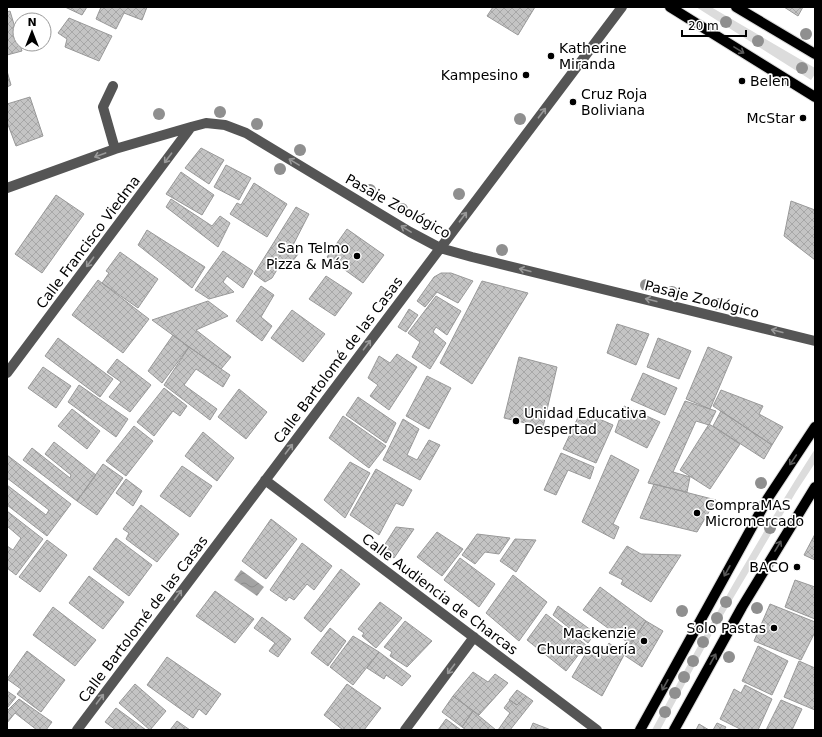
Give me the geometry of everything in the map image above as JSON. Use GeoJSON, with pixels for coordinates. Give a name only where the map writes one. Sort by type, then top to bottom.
{"type":"FeatureCollection","features":[{"type":"Feature","properties":{"kind":"main road"},"geometry":{"type":"LineString","coordinates":[[670,7],[815,97]]}},
{"type":"Feature","properties":{"kind":"main road"},"geometry":{"type":"LineString","coordinates":[[736,7],[815,54]]}},
{"type":"Feature","properties":{"kind":"main road"},"geometry":{"type":"LineString","coordinates":[[640,730],[768,498],[815,427]]}},
{"type":"Feature","properties":{"kind":"main road"},"geometry":{"type":"LineString","coordinates":[[674,730],[742,607],[815,486]]}},
{"type":"Feature","properties":{"kind":"street","name":"Calle Bartolomé de las Casas"},"geometry":{"type":"LineString","coordinates":[[77,730],[622,7]]}},
{"type":"Feature","properties":{"kind":"street"},"geometry":{"type":"LineString","coordinates":[[113,86],[103,107],[115,149]]}},
{"type":"Feature","properties":{"kind":"street","name":"Pasaje Zoológico"},"geometry":{"type":"LineString","coordinates":[[7,188],[115,149],[191,127],[206,123],[225,125],[246,133],[410,232],[440,248],[815,341]]}},
{"type":"Feature","properties":{"kind":"street","name":"Calle Francisco Viedma"},"geometry":{"type":"LineString","coordinates":[[7,373],[191,127]]}},
{"type":"Feature","properties":{"kind":"street","name":"Calle Audiencia de Charcas"},"geometry":{"type":"LineString","coordinates":[[265,480],[597,730]]}},
{"type":"Feature","properties":{"kind":"street"},"geometry":{"type":"LineString","coordinates":[[405,730],[474,638]]}},
{"type":"Feature","properties":{"kind":"shaded area"},"geometry":{"type":"Polygon","coordinates":[[[696,7],[711,7],[815,68],[815,74],[811,80],[696,7]]]}},
{"type":"Feature","properties":{"kind":"shaded area"},"geometry":{"type":"Polygon","coordinates":[[[815,449],[815,463],[796,492],[713,632],[660,730],[652,730],[731,588],[815,449]]]}},
{"type":"Feature","properties":{"kind":"water"},"geometry":{"type":"Polygon","coordinates":[[[241,570],[264,587],[257,596],[234,580],[241,570]]]}},
{"type":"Feature","properties":{"kind":"building"},"geometry":{"type":"Polygon","coordinates":[[[65,7],[87,7],[82,15],[65,7]]]}},
{"type":"Feature","properties":{"kind":"building"},"geometry":{"type":"Polygon","coordinates":[[[101,7],[147,7],[142,20],[124,13],[116,29],[96,19],[101,7]]]}},
{"type":"Feature","properties":{"kind":"building"},"geometry":{"type":"Polygon","coordinates":[[[493,7],[535,7],[518,35],[487,16],[493,7]]]}},
{"type":"Feature","properties":{"kind":"building"},"geometry":{"type":"Polygon","coordinates":[[[784,7],[803,7],[798,16],[784,7]]]}},
{"type":"Feature","properties":{"kind":"building"},"geometry":{"type":"Polygon","coordinates":[[[10,11],[12,18],[12,52],[18,52],[7,55],[7,12],[10,11]]]}},
{"type":"Feature","properties":{"kind":"building"},"geometry":{"type":"Polygon","coordinates":[[[69,18],[112,36],[99,61],[65,47],[67,39],[58,33],[69,18]]]}},
{"type":"Feature","properties":{"kind":"building"},"geometry":{"type":"Polygon","coordinates":[[[7,71],[11,85],[7,87],[7,71]]]}},
{"type":"Feature","properties":{"kind":"building"},"geometry":{"type":"Polygon","coordinates":[[[30,97],[43,136],[16,146],[7,122],[7,104],[30,97]]]}},
{"type":"Feature","properties":{"kind":"building"},"geometry":{"type":"Polygon","coordinates":[[[201,148],[224,160],[209,184],[185,168],[201,148]]]}},
{"type":"Feature","properties":{"kind":"building"},"geometry":{"type":"Polygon","coordinates":[[[226,165],[251,178],[239,200],[214,187],[226,165]]]}},
{"type":"Feature","properties":{"kind":"building"},"geometry":{"type":"Polygon","coordinates":[[[181,172],[214,195],[202,215],[166,194],[181,172]]]}},
{"type":"Feature","properties":{"kind":"building"},"geometry":{"type":"Polygon","coordinates":[[[254,183],[287,204],[267,237],[230,214],[237,203],[241,205],[254,183]]]}},
{"type":"Feature","properties":{"kind":"building"},"geometry":{"type":"Polygon","coordinates":[[[56,195],[84,214],[42,273],[15,254],[56,195]]]}},
{"type":"Feature","properties":{"kind":"building"},"geometry":{"type":"Polygon","coordinates":[[[171,199],[212,226],[220,216],[230,223],[218,247],[166,207],[171,199]]]}},
{"type":"Feature","properties":{"kind":"building"},"geometry":{"type":"Polygon","coordinates":[[[791,201],[815,210],[815,260],[784,236],[791,201]]]}},
{"type":"Feature","properties":{"kind":"building"},"geometry":{"type":"Polygon","coordinates":[[[296,207],[309,214],[291,249],[298,254],[287,269],[281,263],[272,278],[265,282],[254,274],[296,207]]]}},
{"type":"Feature","properties":{"kind":"building"},"geometry":{"type":"Polygon","coordinates":[[[347,229],[384,255],[363,283],[327,257],[347,229]]]}},
{"type":"Feature","properties":{"kind":"building"},"geometry":{"type":"Polygon","coordinates":[[[147,230],[205,267],[192,288],[138,245],[147,230]]]}},
{"type":"Feature","properties":{"kind":"building"},"geometry":{"type":"Polygon","coordinates":[[[223,251],[253,271],[243,288],[227,276],[223,282],[234,292],[209,299],[195,290],[223,251]]]}},
{"type":"Feature","properties":{"kind":"building"},"geometry":{"type":"Polygon","coordinates":[[[120,252],[158,279],[138,308],[102,283],[109,273],[106,271],[120,252]]]}},
{"type":"Feature","properties":{"kind":"building"},"geometry":{"type":"Polygon","coordinates":[[[441,273],[451,273],[473,281],[458,303],[437,292],[425,307],[417,301],[434,277],[441,273]]]}},
{"type":"Feature","properties":{"kind":"building"},"geometry":{"type":"Polygon","coordinates":[[[326,276],[352,293],[335,316],[309,299],[326,276]]]}},
{"type":"Feature","properties":{"kind":"building"},"geometry":{"type":"Polygon","coordinates":[[[98,280],[149,319],[123,353],[72,315],[98,280]]]}},
{"type":"Feature","properties":{"kind":"building"},"geometry":{"type":"Polygon","coordinates":[[[482,281],[528,293],[472,384],[440,363],[482,281]]]}},
{"type":"Feature","properties":{"kind":"building"},"geometry":{"type":"Polygon","coordinates":[[[261,286],[274,295],[261,317],[272,326],[262,341],[236,321],[261,286]]]}},
{"type":"Feature","properties":{"kind":"building"},"geometry":{"type":"Polygon","coordinates":[[[436,296],[461,311],[447,335],[436,327],[433,332],[446,343],[430,369],[412,357],[420,342],[408,333],[436,296]]]}},
{"type":"Feature","properties":{"kind":"building"},"geometry":{"type":"Polygon","coordinates":[[[208,301],[228,316],[196,330],[231,357],[221,369],[152,320],[208,301]]]}},
{"type":"Feature","properties":{"kind":"building"},"geometry":{"type":"Polygon","coordinates":[[[409,309],[418,315],[406,332],[398,327],[409,309]]]}},
{"type":"Feature","properties":{"kind":"building"},"geometry":{"type":"Polygon","coordinates":[[[292,310],[325,334],[303,362],[271,338],[292,310]]]}},
{"type":"Feature","properties":{"kind":"building"},"geometry":{"type":"Polygon","coordinates":[[[617,324],[649,334],[636,365],[607,353],[617,324]]]}},
{"type":"Feature","properties":{"kind":"building"},"geometry":{"type":"Polygon","coordinates":[[[173,335],[189,347],[162,383],[148,371],[173,335]]]}},
{"type":"Feature","properties":{"kind":"building"},"geometry":{"type":"Polygon","coordinates":[[[58,338],[113,379],[100,397],[45,356],[58,338]]]}},
{"type":"Feature","properties":{"kind":"building"},"geometry":{"type":"Polygon","coordinates":[[[658,338],[691,351],[679,379],[647,367],[658,338]]]}},
{"type":"Feature","properties":{"kind":"building"},"geometry":{"type":"Polygon","coordinates":[[[189,347],[230,375],[223,387],[196,369],[184,385],[217,409],[210,420],[164,385],[189,347]]]}},
{"type":"Feature","properties":{"kind":"building"},"geometry":{"type":"Polygon","coordinates":[[[708,347],[732,357],[710,409],[686,399],[708,347]]]}},
{"type":"Feature","properties":{"kind":"building"},"geometry":{"type":"Polygon","coordinates":[[[397,354],[417,367],[389,410],[370,396],[378,385],[368,378],[379,356],[390,363],[397,354]]]}},
{"type":"Feature","properties":{"kind":"building"},"geometry":{"type":"Polygon","coordinates":[[[519,357],[557,367],[543,427],[504,418],[519,357]]]}},
{"type":"Feature","properties":{"kind":"building"},"geometry":{"type":"Polygon","coordinates":[[[117,359],[151,385],[130,412],[109,397],[121,382],[107,372],[117,359]]]}},
{"type":"Feature","properties":{"kind":"building"},"geometry":{"type":"Polygon","coordinates":[[[43,367],[71,386],[56,408],[28,388],[43,367]]]}},
{"type":"Feature","properties":{"kind":"building"},"geometry":{"type":"Polygon","coordinates":[[[643,373],[677,388],[665,415],[631,400],[643,373]]]}},
{"type":"Feature","properties":{"kind":"building"},"geometry":{"type":"Polygon","coordinates":[[[427,376],[451,388],[429,429],[406,416],[427,376]]]}},
{"type":"Feature","properties":{"kind":"building"},"geometry":{"type":"Polygon","coordinates":[[[79,385],[128,419],[116,437],[68,402],[79,385]]]}},
{"type":"Feature","properties":{"kind":"building"},"geometry":{"type":"Polygon","coordinates":[[[164,388],[187,406],[180,416],[173,411],[154,436],[137,422],[164,388]]]}},
{"type":"Feature","properties":{"kind":"building"},"geometry":{"type":"Polygon","coordinates":[[[239,389],[267,412],[246,439],[218,417],[239,389]]]}},
{"type":"Feature","properties":{"kind":"building"},"geometry":{"type":"Polygon","coordinates":[[[721,390],[763,406],[759,414],[783,427],[772,445],[713,406],[721,390]]]}},
{"type":"Feature","properties":{"kind":"building"},"geometry":{"type":"Polygon","coordinates":[[[358,397],[396,423],[386,443],[346,415],[358,397]]]}},
{"type":"Feature","properties":{"kind":"building"},"geometry":{"type":"Polygon","coordinates":[[[685,401],[716,411],[709,425],[696,421],[673,472],[690,477],[687,492],[648,483],[685,401]]]}},
{"type":"Feature","properties":{"kind":"building"},"geometry":{"type":"Polygon","coordinates":[[[624,406],[660,422],[647,448],[615,432],[624,406]]]}},
{"type":"Feature","properties":{"kind":"building"},"geometry":{"type":"Polygon","coordinates":[[[72,409],[100,431],[87,449],[58,426],[72,409]]]}},
{"type":"Feature","properties":{"kind":"building"},"geometry":{"type":"Polygon","coordinates":[[[581,411],[613,425],[596,463],[563,449],[581,411]]]}},
{"type":"Feature","properties":{"kind":"building"},"geometry":{"type":"Polygon","coordinates":[[[721,411],[772,445],[764,459],[713,426],[721,411]]]}},
{"type":"Feature","properties":{"kind":"building"},"geometry":{"type":"Polygon","coordinates":[[[343,416],[386,446],[369,468],[329,438],[343,416]]]}},
{"type":"Feature","properties":{"kind":"building"},"geometry":{"type":"Polygon","coordinates":[[[403,419],[419,429],[407,455],[417,460],[429,440],[440,445],[420,480],[383,460],[403,419]]]}},
{"type":"Feature","properties":{"kind":"building"},"geometry":{"type":"Polygon","coordinates":[[[709,424],[740,444],[710,489],[680,470],[709,424]]]}},
{"type":"Feature","properties":{"kind":"building"},"geometry":{"type":"Polygon","coordinates":[[[134,426],[153,441],[126,476],[106,461],[134,426]]]}},
{"type":"Feature","properties":{"kind":"building"},"geometry":{"type":"Polygon","coordinates":[[[203,432],[234,458],[217,481],[185,456],[203,432]]]}},
{"type":"Feature","properties":{"kind":"building"},"geometry":{"type":"Polygon","coordinates":[[[54,442],[96,475],[77,501],[23,460],[32,448],[70,478],[71,475],[45,454],[54,442]]]}},
{"type":"Feature","properties":{"kind":"building"},"geometry":{"type":"Polygon","coordinates":[[[561,453],[594,467],[590,479],[568,470],[556,495],[544,490],[561,453]]]}},
{"type":"Feature","properties":{"kind":"building"},"geometry":{"type":"Polygon","coordinates":[[[7,455],[71,504],[47,536],[7,505],[7,485],[46,515],[49,510],[7,478],[7,455]]]}},
{"type":"Feature","properties":{"kind":"building"},"geometry":{"type":"Polygon","coordinates":[[[611,455],[639,470],[613,524],[619,527],[614,539],[582,522],[611,455]]]}},
{"type":"Feature","properties":{"kind":"building"},"geometry":{"type":"Polygon","coordinates":[[[350,462],[370,473],[345,518],[324,500],[350,462]]]}},
{"type":"Feature","properties":{"kind":"building"},"geometry":{"type":"Polygon","coordinates":[[[103,464],[123,478],[97,515],[77,501],[103,464]]]}},
{"type":"Feature","properties":{"kind":"building"},"geometry":{"type":"Polygon","coordinates":[[[182,466],[212,486],[190,517],[160,496],[182,466]]]}},
{"type":"Feature","properties":{"kind":"building"},"geometry":{"type":"Polygon","coordinates":[[[376,469],[412,490],[403,506],[396,503],[379,535],[350,515],[376,469]]]}},
{"type":"Feature","properties":{"kind":"building"},"geometry":{"type":"Polygon","coordinates":[[[126,479],[142,491],[133,506],[116,493],[126,479]]]}},
{"type":"Feature","properties":{"kind":"building"},"geometry":{"type":"Polygon","coordinates":[[[654,484],[716,500],[697,532],[640,518],[654,484]]]}},
{"type":"Feature","properties":{"kind":"building"},"geometry":{"type":"Polygon","coordinates":[[[141,505],[179,534],[157,562],[126,539],[129,533],[123,529],[141,505]]]}},
{"type":"Feature","properties":{"kind":"building"},"geometry":{"type":"Polygon","coordinates":[[[7,511],[43,539],[16,575],[7,568],[7,546],[13,550],[21,538],[7,526],[7,511]]]}},
{"type":"Feature","properties":{"kind":"building"},"geometry":{"type":"Polygon","coordinates":[[[271,519],[297,539],[266,579],[242,561],[271,519]]]}},
{"type":"Feature","properties":{"kind":"building"},"geometry":{"type":"Polygon","coordinates":[[[396,527],[414,529],[394,558],[382,549],[396,527]]]}},
{"type":"Feature","properties":{"kind":"building"},"geometry":{"type":"Polygon","coordinates":[[[437,532],[463,549],[442,576],[417,557],[437,532]]]}},
{"type":"Feature","properties":{"kind":"building"},"geometry":{"type":"Polygon","coordinates":[[[477,534],[510,538],[499,554],[485,552],[475,564],[462,555],[477,534]]]}},
{"type":"Feature","properties":{"kind":"building"},"geometry":{"type":"Polygon","coordinates":[[[815,534],[815,560],[804,555],[815,534]]]}},
{"type":"Feature","properties":{"kind":"building"},"geometry":{"type":"Polygon","coordinates":[[[116,538],[152,565],[129,596],[93,569],[116,538]]]}},
{"type":"Feature","properties":{"kind":"building"},"geometry":{"type":"Polygon","coordinates":[[[515,539],[536,540],[516,572],[500,561],[515,539]]]}},
{"type":"Feature","properties":{"kind":"building"},"geometry":{"type":"Polygon","coordinates":[[[47,540],[67,555],[40,592],[19,577],[47,540]]]}},
{"type":"Feature","properties":{"kind":"building"},"geometry":{"type":"Polygon","coordinates":[[[302,543],[332,566],[314,590],[307,584],[294,600],[289,597],[286,601],[270,590],[302,543]]]}},
{"type":"Feature","properties":{"kind":"building"},"geometry":{"type":"Polygon","coordinates":[[[627,546],[641,554],[681,555],[651,602],[621,584],[623,580],[609,573],[627,546]]]}},
{"type":"Feature","properties":{"kind":"building"},"geometry":{"type":"Polygon","coordinates":[[[460,558],[495,584],[479,607],[444,580],[460,558]]]}},
{"type":"Feature","properties":{"kind":"building"},"geometry":{"type":"Polygon","coordinates":[[[341,569],[360,584],[321,632],[304,618],[341,569]]]}},
{"type":"Feature","properties":{"kind":"building"},"geometry":{"type":"Polygon","coordinates":[[[513,575],[547,602],[519,641],[486,613],[513,575]]]}},
{"type":"Feature","properties":{"kind":"building"},"geometry":{"type":"Polygon","coordinates":[[[89,576],[124,602],[103,629],[69,603],[89,576]]]}},
{"type":"Feature","properties":{"kind":"building"},"geometry":{"type":"Polygon","coordinates":[[[795,580],[815,587],[815,619],[785,607],[795,580]]]}},
{"type":"Feature","properties":{"kind":"building"},"geometry":{"type":"Polygon","coordinates":[[[600,587],[646,621],[630,644],[583,610],[600,587]]]}},
{"type":"Feature","properties":{"kind":"building"},"geometry":{"type":"Polygon","coordinates":[[[215,591],[254,619],[235,643],[196,616],[215,591]]]}},
{"type":"Feature","properties":{"kind":"building"},"geometry":{"type":"Polygon","coordinates":[[[380,602],[402,618],[376,648],[362,636],[364,633],[358,629],[380,602]]]}},
{"type":"Feature","properties":{"kind":"building"},"geometry":{"type":"Polygon","coordinates":[[[770,604],[815,622],[815,632],[801,660],[754,641],[770,604]]]}},
{"type":"Feature","properties":{"kind":"building"},"geometry":{"type":"Polygon","coordinates":[[[558,606],[595,633],[588,643],[553,615],[558,606]]]}},
{"type":"Feature","properties":{"kind":"building"},"geometry":{"type":"Polygon","coordinates":[[[53,607],[96,640],[75,666],[33,635],[53,607]]]}},
{"type":"Feature","properties":{"kind":"building"},"geometry":{"type":"Polygon","coordinates":[[[546,614],[586,645],[566,671],[527,640],[546,614]]]}},
{"type":"Feature","properties":{"kind":"building"},"geometry":{"type":"Polygon","coordinates":[[[262,617],[291,639],[278,657],[269,651],[275,643],[254,628],[262,617]]]}},
{"type":"Feature","properties":{"kind":"building"},"geometry":{"type":"Polygon","coordinates":[[[405,621],[432,641],[407,667],[390,656],[392,652],[384,647],[405,621]]]}},
{"type":"Feature","properties":{"kind":"building"},"geometry":{"type":"Polygon","coordinates":[[[646,621],[663,631],[642,667],[624,655],[646,621]]]}},
{"type":"Feature","properties":{"kind":"building"},"geometry":{"type":"Polygon","coordinates":[[[330,628],[346,641],[328,666],[311,653],[330,628]]]}},
{"type":"Feature","properties":{"kind":"building"},"geometry":{"type":"Polygon","coordinates":[[[353,636],[379,652],[353,685],[330,667],[353,636]]]}},
{"type":"Feature","properties":{"kind":"building"},"geometry":{"type":"Polygon","coordinates":[[[609,643],[624,655],[602,696],[572,677],[589,648],[600,656],[609,643]]]}},
{"type":"Feature","properties":{"kind":"building"},"geometry":{"type":"Polygon","coordinates":[[[758,646],[788,661],[772,695],[742,681],[758,646]]]}},
{"type":"Feature","properties":{"kind":"building"},"geometry":{"type":"Polygon","coordinates":[[[27,651],[65,680],[41,712],[17,694],[21,689],[7,679],[27,651]]]}},
{"type":"Feature","properties":{"kind":"building"},"geometry":{"type":"Polygon","coordinates":[[[379,652],[411,676],[402,686],[386,675],[384,679],[367,668],[379,652]]]}},
{"type":"Feature","properties":{"kind":"building"},"geometry":{"type":"Polygon","coordinates":[[[167,657],[221,694],[206,715],[199,709],[193,718],[147,685],[167,657]]]}},
{"type":"Feature","properties":{"kind":"building"},"geometry":{"type":"Polygon","coordinates":[[[799,661],[815,668],[815,710],[784,697],[799,661]]]}},
{"type":"Feature","properties":{"kind":"building"},"geometry":{"type":"Polygon","coordinates":[[[473,672],[488,682],[495,674],[508,683],[479,715],[453,696],[473,672]]]}},
{"type":"Feature","properties":{"kind":"building"},"geometry":{"type":"Polygon","coordinates":[[[135,684],[166,711],[150,730],[119,703],[135,684]]]}},
{"type":"Feature","properties":{"kind":"building"},"geometry":{"type":"Polygon","coordinates":[[[347,684],[381,708],[364,730],[343,730],[324,715],[347,684]]]}},
{"type":"Feature","properties":{"kind":"building"},"geometry":{"type":"Polygon","coordinates":[[[745,685],[772,699],[758,730],[742,730],[720,719],[734,689],[741,693],[745,685]]]}},
{"type":"Feature","properties":{"kind":"building"},"geometry":{"type":"Polygon","coordinates":[[[517,690],[526,696],[517,705],[509,700],[517,690]]]}},
{"type":"Feature","properties":{"kind":"building"},"geometry":{"type":"Polygon","coordinates":[[[7,691],[16,697],[8,707],[7,707],[7,691]]]}},
{"type":"Feature","properties":{"kind":"building"},"geometry":{"type":"Polygon","coordinates":[[[453,696],[473,711],[462,727],[442,712],[453,696]]]}},
{"type":"Feature","properties":{"kind":"building"},"geometry":{"type":"Polygon","coordinates":[[[526,696],[533,701],[510,730],[498,730],[510,713],[504,708],[510,700],[517,705],[526,696]]]}},
{"type":"Feature","properties":{"kind":"building"},"geometry":{"type":"Polygon","coordinates":[[[19,699],[52,722],[46,730],[37,730],[15,713],[7,723],[7,711],[19,699]]]}},
{"type":"Feature","properties":{"kind":"building"},"geometry":{"type":"Polygon","coordinates":[[[781,700],[802,709],[792,730],[766,730],[781,700]]]}},
{"type":"Feature","properties":{"kind":"building"},"geometry":{"type":"Polygon","coordinates":[[[116,708],[146,730],[116,730],[105,722],[116,708]]]}},
{"type":"Feature","properties":{"kind":"building"},"geometry":{"type":"Polygon","coordinates":[[[473,711],[496,730],[466,730],[462,727],[473,711]]]}},
{"type":"Feature","properties":{"kind":"building"},"geometry":{"type":"Polygon","coordinates":[[[446,719],[461,730],[438,730],[446,719]]]}},
{"type":"Feature","properties":{"kind":"building"},"geometry":{"type":"Polygon","coordinates":[[[177,721],[190,730],[170,730],[177,721]]]}},
{"type":"Feature","properties":{"kind":"building"},"geometry":{"type":"Polygon","coordinates":[[[533,723],[551,730],[530,730],[533,723]]]}},
{"type":"Feature","properties":{"kind":"building"},"geometry":{"type":"Polygon","coordinates":[[[717,723],[726,727],[724,730],[713,730],[717,723]]]}},
{"type":"Feature","properties":{"kind":"building"},"geometry":{"type":"Polygon","coordinates":[[[699,724],[709,730],[696,730],[699,724]]]}},
{"type":"Feature","properties":{"kind":"place","name":"Katherine Miranda"},"geometry":{"type":"Point","coordinates":[551,56]}},
{"type":"Feature","properties":{"kind":"place","name":"Kampesino"},"geometry":{"type":"Point","coordinates":[526,75]}},
{"type":"Feature","properties":{"kind":"place","name":"Belen"},"geometry":{"type":"Point","coordinates":[742,81]}},
{"type":"Feature","properties":{"kind":"place","name":"Cruz Roja Boliviana"},"geometry":{"type":"Point","coordinates":[573,102]}},
{"type":"Feature","properties":{"kind":"place","name":"McStar"},"geometry":{"type":"Point","coordinates":[803,118]}},
{"type":"Feature","properties":{"kind":"place","name":"San Telmo Pizza & Más"},"geometry":{"type":"Point","coordinates":[357,256]}},
{"type":"Feature","properties":{"kind":"place","name":"Unidad Educativa Despertad"},"geometry":{"type":"Point","coordinates":[516,421]}},
{"type":"Feature","properties":{"kind":"place","name":"CompraMAS Micromercado"},"geometry":{"type":"Point","coordinates":[697,513]}},
{"type":"Feature","properties":{"kind":"place","name":"BACO"},"geometry":{"type":"Point","coordinates":[797,567]}},
{"type":"Feature","properties":{"kind":"place","name":"Solo Pastas"},"geometry":{"type":"Point","coordinates":[774,628]}},
{"type":"Feature","properties":{"kind":"place","name":"Mackenzie Churrasquería"},"geometry":{"type":"Point","coordinates":[644,641]}}]}
